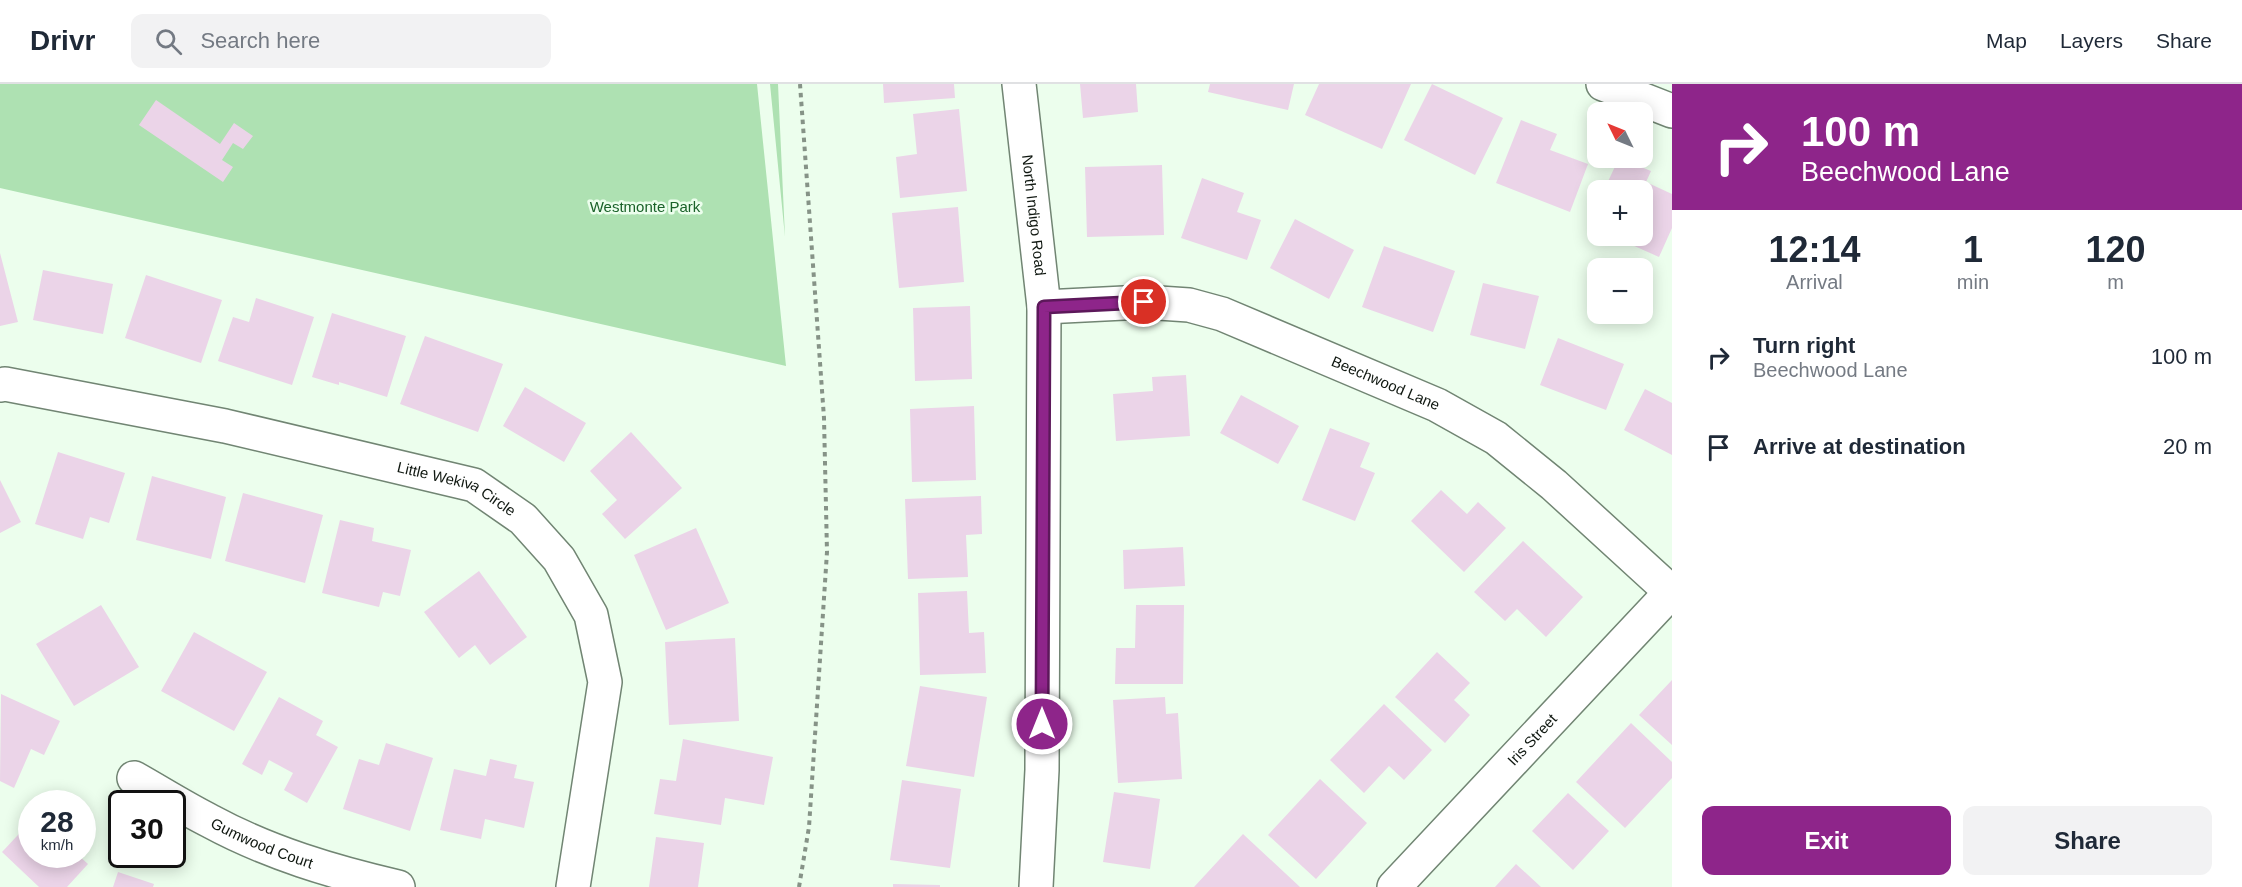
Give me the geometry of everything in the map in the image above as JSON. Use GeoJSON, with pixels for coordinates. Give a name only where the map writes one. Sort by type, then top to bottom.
{"type":"FeatureCollection","features":[{"type":"Feature","properties":{"kind":"street","name":"North Indigo Road"},"geometry":{"type":"LineString","coordinates":[[1019,84],[1044,307],[1042,770],[1036,887]]}},
{"type":"Feature","properties":{"kind":"street"},"geometry":{"type":"LineString","coordinates":[[1603,84],[1672,111]]}},
{"type":"Feature","properties":{"kind":"street","name":"Beechwood Lane"},"geometry":{"type":"LineString","coordinates":[[1044,307],[1144,302],[1189,305],[1222,314],[1437,405],[1496,438],[1554,485],[1672,591]]}},
{"type":"Feature","properties":{"kind":"street","name":"Little Wekiva Circle"},"geometry":{"type":"LineString","coordinates":[[0,386],[5,384],[225,426],[474,484],[523,519],[559,559],[591,615],[605,682],[573,887]]}},
{"type":"Feature","properties":{"kind":"street","name":"Iris Street"},"geometry":{"type":"LineString","coordinates":[[1394,887],[1672,591]]}},
{"type":"Feature","properties":{"kind":"street","name":"Gumwood Court"},"geometry":{"type":"LineString","coordinates":[[134,777],[211,822],[271,849],[344,874],[398,887]]}},
{"type":"Feature","properties":{"kind":"path"},"geometry":{"type":"LineString","coordinates":[[799,887],[809,827],[826,552],[824,418],[800,84]]}},
{"type":"Feature","properties":{"kind":"green space","name":"Westmonte Park"},"geometry":{"type":"Polygon","coordinates":[[[0,84],[757,84],[786,366],[0,188],[0,84]]]}},
{"type":"Feature","properties":{"kind":"green space"},"geometry":{"type":"Polygon","coordinates":[[[770,84],[778,84],[785,237],[770,84]]]}},
{"type":"Feature","properties":{"kind":"building"},"geometry":{"type":"Polygon","coordinates":[[[883,84],[954,84],[955,98],[884,103],[883,84]]]}},
{"type":"Feature","properties":{"kind":"building"},"geometry":{"type":"Polygon","coordinates":[[[1080,84],[1136,84],[1138,112],[1083,118],[1080,84]]]}},
{"type":"Feature","properties":{"kind":"building"},"geometry":{"type":"Polygon","coordinates":[[[1210,84],[1294,84],[1288,110],[1208,92],[1210,84]]]}},
{"type":"Feature","properties":{"kind":"building"},"geometry":{"type":"Polygon","coordinates":[[[1319,84],[1411,84],[1382,149],[1305,115],[1319,84]]]}},
{"type":"Feature","properties":{"kind":"building"},"geometry":{"type":"Polygon","coordinates":[[[1432,84],[1503,118],[1475,175],[1404,140],[1432,84]]]}},
{"type":"Feature","properties":{"kind":"building"},"geometry":{"type":"Polygon","coordinates":[[[156,100],[220,144],[234,123],[253,136],[243,149],[233,143],[222,160],[233,167],[223,182],[139,125],[156,100]]]}},
{"type":"Feature","properties":{"kind":"building"},"geometry":{"type":"Polygon","coordinates":[[[959,109],[967,191],[900,198],[896,157],[917,154],[913,114],[959,109]]]}},
{"type":"Feature","properties":{"kind":"building"},"geometry":{"type":"Polygon","coordinates":[[[1521,120],[1557,134],[1550,150],[1587,164],[1570,212],[1496,183],[1521,120]]]}},
{"type":"Feature","properties":{"kind":"building"},"geometry":{"type":"Polygon","coordinates":[[[1162,165],[1164,235],[1087,237],[1085,167],[1162,165]]]}},
{"type":"Feature","properties":{"kind":"building"},"geometry":{"type":"Polygon","coordinates":[[[1614,168],[1644,168],[1651,171],[1647,180],[1609,180],[1614,168]]]}},
{"type":"Feature","properties":{"kind":"building"},"geometry":{"type":"Polygon","coordinates":[[[1202,178],[1244,193],[1237,212],[1261,220],[1247,260],[1181,238],[1202,178]]]}},
{"type":"Feature","properties":{"kind":"building"},"geometry":{"type":"Polygon","coordinates":[[[1653,185],[1672,194],[1672,228],[1659,257],[1634,246],[1653,246],[1653,185]]]}},
{"type":"Feature","properties":{"kind":"building"},"geometry":{"type":"Polygon","coordinates":[[[958,207],[964,282],[899,288],[892,213],[958,207]]]}},
{"type":"Feature","properties":{"kind":"building"},"geometry":{"type":"Polygon","coordinates":[[[1295,219],[1354,250],[1329,299],[1270,268],[1295,219]]]}},
{"type":"Feature","properties":{"kind":"building"},"geometry":{"type":"Polygon","coordinates":[[[1384,246],[1455,271],[1433,332],[1362,307],[1384,246]]]}},
{"type":"Feature","properties":{"kind":"building"},"geometry":{"type":"Polygon","coordinates":[[[0,253],[18,322],[0,326],[0,253]]]}},
{"type":"Feature","properties":{"kind":"building"},"geometry":{"type":"Polygon","coordinates":[[[43,270],[113,284],[103,334],[33,320],[43,270]]]}},
{"type":"Feature","properties":{"kind":"building"},"geometry":{"type":"Polygon","coordinates":[[[146,275],[222,300],[201,363],[125,338],[146,275]]]}},
{"type":"Feature","properties":{"kind":"building"},"geometry":{"type":"Polygon","coordinates":[[[1483,283],[1539,296],[1525,349],[1470,335],[1483,283]]]}},
{"type":"Feature","properties":{"kind":"building"},"geometry":{"type":"Polygon","coordinates":[[[256,298],[314,317],[292,385],[218,361],[233,317],[249,322],[256,298]]]}},
{"type":"Feature","properties":{"kind":"building"},"geometry":{"type":"Polygon","coordinates":[[[970,306],[972,379],[915,381],[913,308],[970,306]]]}},
{"type":"Feature","properties":{"kind":"building"},"geometry":{"type":"Polygon","coordinates":[[[332,313],[406,336],[387,397],[339,382],[339,385],[312,377],[332,313]]]}},
{"type":"Feature","properties":{"kind":"building"},"geometry":{"type":"Polygon","coordinates":[[[425,336],[503,364],[478,432],[400,404],[425,336]]]}},
{"type":"Feature","properties":{"kind":"building"},"geometry":{"type":"Polygon","coordinates":[[[1558,338],[1624,364],[1606,410],[1540,385],[1558,338]]]}},
{"type":"Feature","properties":{"kind":"building"},"geometry":{"type":"Polygon","coordinates":[[[1186,375],[1190,436],[1116,441],[1113,394],[1153,391],[1152,377],[1186,375]]]}},
{"type":"Feature","properties":{"kind":"building"},"geometry":{"type":"Polygon","coordinates":[[[525,387],[586,423],[564,462],[503,426],[525,387]]]}},
{"type":"Feature","properties":{"kind":"building"},"geometry":{"type":"Polygon","coordinates":[[[1645,389],[1672,403],[1672,455],[1624,430],[1645,389]]]}},
{"type":"Feature","properties":{"kind":"building"},"geometry":{"type":"Polygon","coordinates":[[[1241,395],[1299,426],[1278,464],[1220,433],[1241,395]]]}},
{"type":"Feature","properties":{"kind":"building"},"geometry":{"type":"Polygon","coordinates":[[[974,406],[976,480],[912,482],[910,409],[974,406]]]}},
{"type":"Feature","properties":{"kind":"building"},"geometry":{"type":"Polygon","coordinates":[[[1330,428],[1370,443],[1360,467],[1375,473],[1355,521],[1302,500],[1330,428]]]}},
{"type":"Feature","properties":{"kind":"building"},"geometry":{"type":"Polygon","coordinates":[[[631,432],[682,488],[625,539],[602,514],[617,500],[590,471],[631,432]]]}},
{"type":"Feature","properties":{"kind":"building"},"geometry":{"type":"Polygon","coordinates":[[[58,452],[125,473],[109,523],[90,517],[83,539],[35,524],[58,452]]]}},
{"type":"Feature","properties":{"kind":"building"},"geometry":{"type":"Polygon","coordinates":[[[152,476],[226,497],[211,559],[136,540],[152,476]]]}},
{"type":"Feature","properties":{"kind":"building"},"geometry":{"type":"Polygon","coordinates":[[[0,480],[21,522],[0,533],[0,480]]]}},
{"type":"Feature","properties":{"kind":"building"},"geometry":{"type":"Polygon","coordinates":[[[1441,490],[1467,514],[1478,502],[1506,528],[1464,572],[1411,521],[1441,490]]]}},
{"type":"Feature","properties":{"kind":"building"},"geometry":{"type":"Polygon","coordinates":[[[243,493],[323,515],[305,583],[225,561],[243,493]]]}},
{"type":"Feature","properties":{"kind":"building"},"geometry":{"type":"Polygon","coordinates":[[[981,496],[982,534],[966,535],[968,577],[908,579],[905,499],[981,496]]]}},
{"type":"Feature","properties":{"kind":"building"},"geometry":{"type":"Polygon","coordinates":[[[340,520],[374,528],[372,541],[411,550],[400,596],[383,592],[379,607],[322,593],[340,520]]]}},
{"type":"Feature","properties":{"kind":"building"},"geometry":{"type":"Polygon","coordinates":[[[696,528],[729,603],[666,630],[634,555],[696,528]]]}},
{"type":"Feature","properties":{"kind":"building"},"geometry":{"type":"Polygon","coordinates":[[[1523,541],[1583,597],[1546,637],[1517,609],[1505,621],[1474,592],[1523,541]]]}},
{"type":"Feature","properties":{"kind":"building"},"geometry":{"type":"Polygon","coordinates":[[[1183,547],[1185,586],[1124,589],[1123,550],[1183,547]]]}},
{"type":"Feature","properties":{"kind":"building"},"geometry":{"type":"Polygon","coordinates":[[[479,571],[527,637],[490,665],[475,645],[459,658],[424,612],[479,571]]]}},
{"type":"Feature","properties":{"kind":"building"},"geometry":{"type":"Polygon","coordinates":[[[967,591],[969,633],[984,632],[986,673],[920,675],[918,593],[967,591]]]}},
{"type":"Feature","properties":{"kind":"building"},"geometry":{"type":"Polygon","coordinates":[[[101,605],[139,667],[74,706],[36,644],[101,605]]]}},
{"type":"Feature","properties":{"kind":"building"},"geometry":{"type":"Polygon","coordinates":[[[1136,605],[1184,605],[1183,684],[1115,684],[1116,648],[1135,648],[1136,605]]]}},
{"type":"Feature","properties":{"kind":"building"},"geometry":{"type":"Polygon","coordinates":[[[194,632],[267,672],[234,731],[161,691],[194,632]]]}},
{"type":"Feature","properties":{"kind":"building"},"geometry":{"type":"Polygon","coordinates":[[[735,638],[739,721],[669,725],[665,642],[735,638]]]}},
{"type":"Feature","properties":{"kind":"building"},"geometry":{"type":"Polygon","coordinates":[[[1437,652],[1470,683],[1454,700],[1470,715],[1445,743],[1395,697],[1437,652]]]}},
{"type":"Feature","properties":{"kind":"building"},"geometry":{"type":"Polygon","coordinates":[[[1672,680],[1672,745],[1639,715],[1672,680]]]}},
{"type":"Feature","properties":{"kind":"building"},"geometry":{"type":"Polygon","coordinates":[[[920,686],[987,697],[974,777],[906,766],[920,686]]]}},
{"type":"Feature","properties":{"kind":"building"},"geometry":{"type":"Polygon","coordinates":[[[1,694],[60,721],[44,755],[31,749],[14,788],[0,781],[1,694]]]}},
{"type":"Feature","properties":{"kind":"building"},"geometry":{"type":"Polygon","coordinates":[[[279,697],[323,721],[316,735],[338,747],[307,803],[284,790],[293,773],[269,760],[262,775],[242,764],[279,697]]]}},
{"type":"Feature","properties":{"kind":"building"},"geometry":{"type":"Polygon","coordinates":[[[1165,697],[1166,714],[1178,713],[1182,779],[1118,783],[1113,700],[1165,697]]]}},
{"type":"Feature","properties":{"kind":"building"},"geometry":{"type":"Polygon","coordinates":[[[1384,704],[1432,750],[1404,780],[1389,766],[1364,793],[1330,760],[1384,704]]]}},
{"type":"Feature","properties":{"kind":"building"},"geometry":{"type":"Polygon","coordinates":[[[1631,723],[1672,762],[1672,778],[1625,828],[1576,782],[1631,723]]]}},
{"type":"Feature","properties":{"kind":"building"},"geometry":{"type":"Polygon","coordinates":[[[683,739],[773,757],[764,805],[725,798],[721,825],[654,814],[660,779],[676,781],[683,739]]]}},
{"type":"Feature","properties":{"kind":"building"},"geometry":{"type":"Polygon","coordinates":[[[386,743],[433,758],[410,831],[343,809],[359,759],[379,765],[386,743]]]}},
{"type":"Feature","properties":{"kind":"building"},"geometry":{"type":"Polygon","coordinates":[[[490,759],[517,765],[514,778],[534,782],[524,828],[485,819],[481,839],[440,830],[454,769],[486,776],[490,759]]]}},
{"type":"Feature","properties":{"kind":"building"},"geometry":{"type":"Polygon","coordinates":[[[1320,779],[1367,823],[1316,879],[1268,835],[1320,779]]]}},
{"type":"Feature","properties":{"kind":"building"},"geometry":{"type":"Polygon","coordinates":[[[902,780],[961,789],[950,868],[890,860],[902,780]]]}},
{"type":"Feature","properties":{"kind":"building"},"geometry":{"type":"Polygon","coordinates":[[[1114,792],[1160,799],[1150,869],[1103,862],[1114,792]]]}},
{"type":"Feature","properties":{"kind":"building"},"geometry":{"type":"Polygon","coordinates":[[[1568,793],[1609,831],[1573,870],[1532,831],[1568,793]]]}},
{"type":"Feature","properties":{"kind":"building"},"geometry":{"type":"Polygon","coordinates":[[[1243,834],[1300,887],[1194,887],[1243,834]]]}},
{"type":"Feature","properties":{"kind":"building"},"geometry":{"type":"Polygon","coordinates":[[[18,835],[18,867],[2,852],[18,835]]]}},
{"type":"Feature","properties":{"kind":"building"},"geometry":{"type":"Polygon","coordinates":[[[656,837],[704,843],[698,887],[649,887],[656,837]]]}},
{"type":"Feature","properties":{"kind":"building"},"geometry":{"type":"Polygon","coordinates":[[[1516,864],[1541,887],[1495,887],[1516,864]]]}},
{"type":"Feature","properties":{"kind":"building"},"geometry":{"type":"Polygon","coordinates":[[[19,868],[84,868],[67,887],[39,887],[19,868]]]}},
{"type":"Feature","properties":{"kind":"building"},"geometry":{"type":"Polygon","coordinates":[[[118,872],[154,884],[153,887],[113,887],[118,872]]]}},
{"type":"Feature","properties":{"kind":"building"},"geometry":{"type":"Polygon","coordinates":[[[893,884],[940,885],[940,887],[893,887],[893,884]]]}},
{"type":"Feature","properties":{"kind":"route"},"geometry":{"type":"LineString","coordinates":[[1042,724],[1044,307],[1144,302]]}}]}
